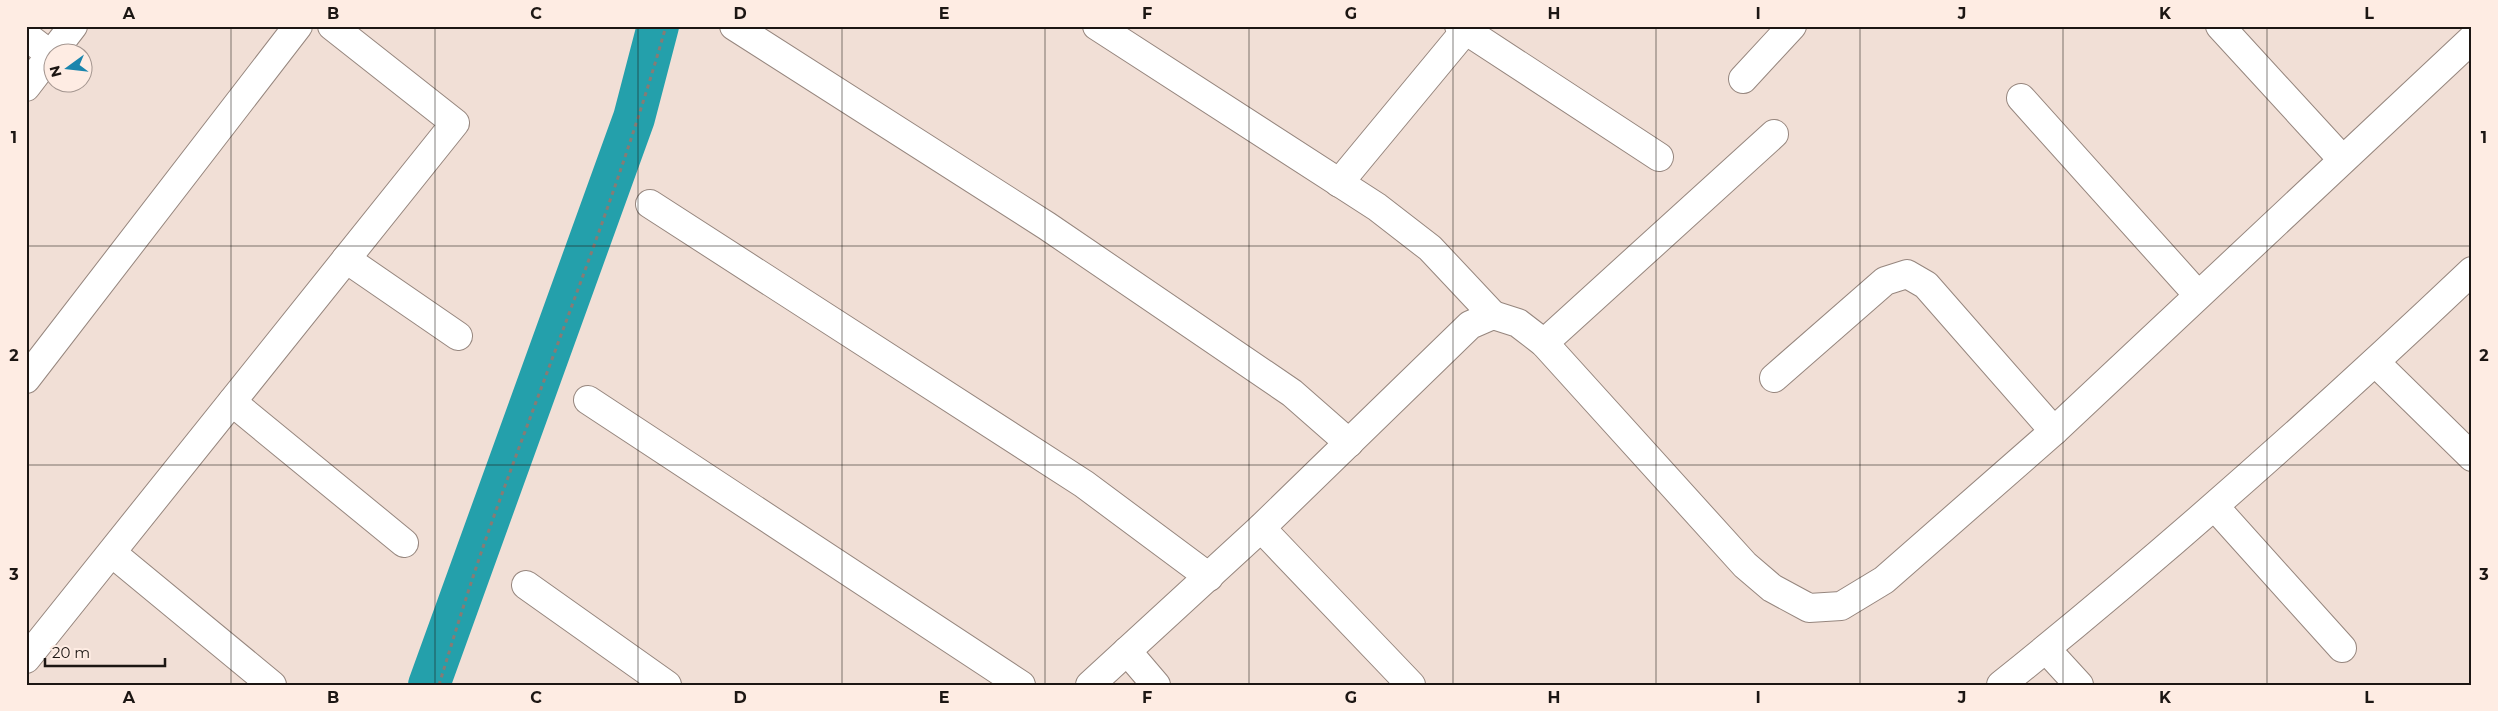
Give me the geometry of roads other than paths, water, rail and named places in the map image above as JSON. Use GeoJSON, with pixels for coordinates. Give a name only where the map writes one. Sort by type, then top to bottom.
{"type":"FeatureCollection","features":[{"type":"Feature","properties":{"kind":"street"},"geometry":{"type":"LineString","coordinates":[[61,42],[73,26]]}},
{"type":"Feature","properties":{"kind":"street"},"geometry":{"type":"LineString","coordinates":[[26,379],[298,26]]}},
{"type":"Feature","properties":{"kind":"street"},"geometry":{"type":"LineString","coordinates":[[26,659],[455,123],[332,26]]}},
{"type":"Feature","properties":{"kind":"street"},"geometry":{"type":"LineString","coordinates":[[734,26],[1047,226],[1292,393],[1349,442]]}},
{"type":"Feature","properties":{"kind":"street"},"geometry":{"type":"LineString","coordinates":[[1097,26],[1377,207],[1430,248],[1493,315],[1518,323],[1544,343],[1745,565],[1772,588],[1809,608],[1841,606],[1884,580],[2054,431],[2472,39]]}},
{"type":"Feature","properties":{"kind":"street"},"geometry":{"type":"LineString","coordinates":[[1743,79],[1792,26]]}},
{"type":"Feature","properties":{"kind":"street"},"geometry":{"type":"LineString","coordinates":[[2220,26],[2342,159]]}},
{"type":"Feature","properties":{"kind":"street"},"geometry":{"type":"LineString","coordinates":[[1339,183],[1465,28],[1658,157]]}},
{"type":"Feature","properties":{"kind":"street"},"geometry":{"type":"LineString","coordinates":[[26,36],[42,46]]}},
{"type":"Feature","properties":{"kind":"street"},"geometry":{"type":"LineString","coordinates":[[26,87],[42,66]]}},
{"type":"Feature","properties":{"kind":"street"},"geometry":{"type":"LineString","coordinates":[[2020,98],[2198,295]]}},
{"type":"Feature","properties":{"kind":"street"},"geometry":{"type":"LineString","coordinates":[[1544,343],[1774,134]]}},
{"type":"Feature","properties":{"kind":"street"},"geometry":{"type":"LineString","coordinates":[[650,204],[1084,484],[1209,577]]}},
{"type":"Feature","properties":{"kind":"street"},"geometry":{"type":"LineString","coordinates":[[346,259],[458,336]]}},
{"type":"Feature","properties":{"kind":"street"},"geometry":{"type":"LineString","coordinates":[[2001,685],[2215,507],[2472,271]]}},
{"type":"Feature","properties":{"kind":"street"},"geometry":{"type":"LineString","coordinates":[[1774,378],[1885,281],[1906,274],[1926,284],[2054,431]]}},
{"type":"Feature","properties":{"kind":"street"},"geometry":{"type":"LineString","coordinates":[[1090,685],[1261,528],[1470,325],[1493,315]]}},
{"type":"Feature","properties":{"kind":"street"},"geometry":{"type":"LineString","coordinates":[[2375,362],[2472,457]]}},
{"type":"Feature","properties":{"kind":"street"},"geometry":{"type":"LineString","coordinates":[[588,400],[1021,685]]}},
{"type":"Feature","properties":{"kind":"street"},"geometry":{"type":"LineString","coordinates":[[232,402],[404,543]]}},
{"type":"Feature","properties":{"kind":"street"},"geometry":{"type":"LineString","coordinates":[[2215,507],[2342,648]]}},
{"type":"Feature","properties":{"kind":"street"},"geometry":{"type":"LineString","coordinates":[[1261,528],[1411,685]]}},
{"type":"Feature","properties":{"kind":"street"},"geometry":{"type":"LineString","coordinates":[[112,553],[272,685]]}},
{"type":"Feature","properties":{"kind":"street"},"geometry":{"type":"LineString","coordinates":[[526,585],[667,685]]}},
{"type":"Feature","properties":{"kind":"street"},"geometry":{"type":"LineString","coordinates":[[2046,649],[2079,685]]}},
{"type":"Feature","properties":{"kind":"street"},"geometry":{"type":"LineString","coordinates":[[1127,651],[1156,685]]}},
{"type":"Feature","properties":{"kind":"waterway"},"geometry":{"type":"LineString","coordinates":[[429,685],[634,118],[658,26]]}}]}
